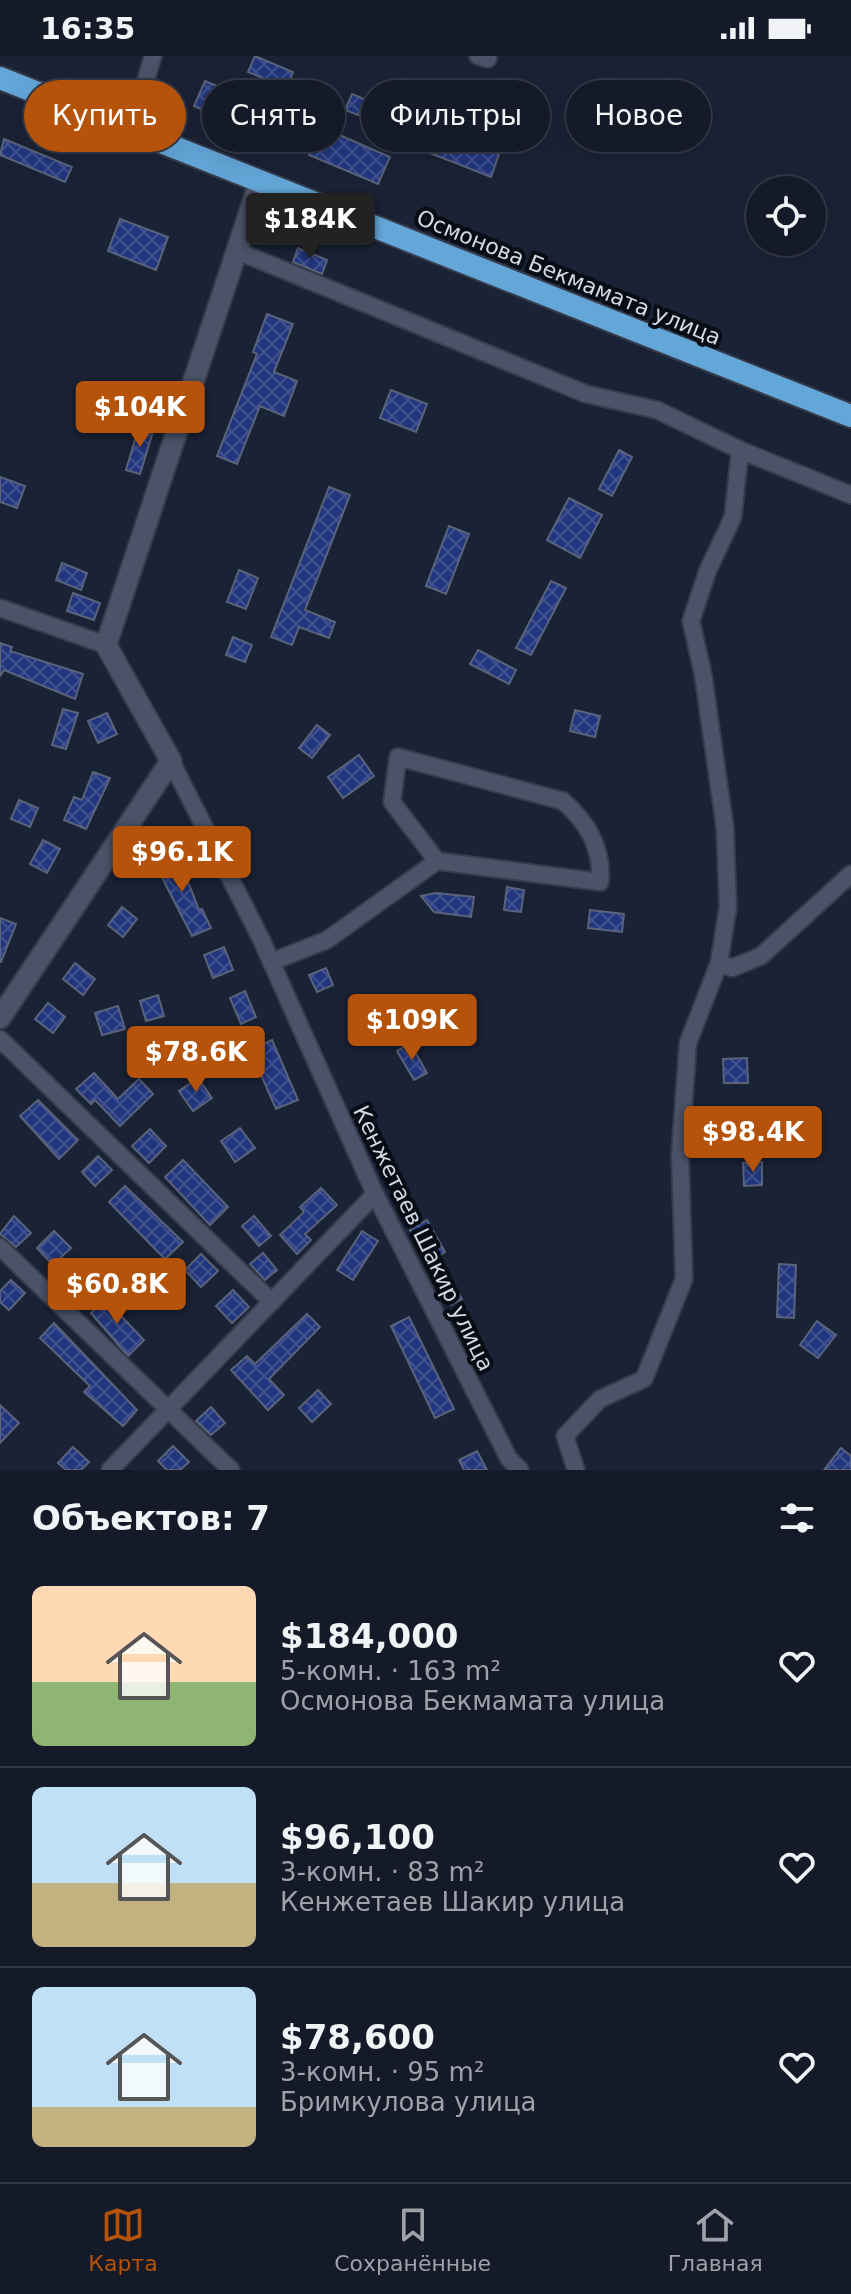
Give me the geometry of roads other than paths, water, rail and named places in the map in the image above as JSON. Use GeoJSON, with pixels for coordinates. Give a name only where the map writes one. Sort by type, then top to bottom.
{"type":"FeatureCollection","features":[{"type":"Feature","properties":{"kind":"highway","name":"Осмонова Бекмамата улица"},"geometry":{"type":"LineString","coordinates":[[0,78],[24,88]]}},
{"type":"Feature","properties":{"kind":"highway","name":"Осмонова Бекмамата улица"},"geometry":{"type":"LineString","coordinates":[[186,152],[851,416]]}},
{"type":"Feature","properties":{"kind":"street"},"geometry":{"type":"LineString","coordinates":[[146,80],[153,56]]}},
{"type":"Feature","properties":{"kind":"street"},"geometry":{"type":"LineString","coordinates":[[106,645],[260,181]]}},
{"type":"Feature","properties":{"kind":"street"},"geometry":{"type":"LineString","coordinates":[[237,251],[586,394],[657,410],[740,450],[851,495]]}},
{"type":"Feature","properties":{"kind":"street"},"geometry":{"type":"LineString","coordinates":[[576,1470],[565,1436],[600,1399],[644,1379],[684,1279],[680,1155],[688,1043],[719,963],[728,907],[725,828],[703,674],[691,621],[708,570],[733,517],[740,450]]}},
{"type":"Feature","properties":{"kind":"street"},"geometry":{"type":"LineString","coordinates":[[0,608],[106,645],[171,761],[0,1018]]}},
{"type":"Feature","properties":{"kind":"street"},"geometry":{"type":"LineString","coordinates":[[271,962],[327,940],[437,861],[600,882],[602,859],[581,817],[563,801],[398,757],[392,802],[437,861]]}},
{"type":"Feature","properties":{"kind":"street","name":"Кенжетаев Шакир улица"},"geometry":{"type":"LineString","coordinates":[[171,761],[271,962],[375,1194],[509,1459],[520,1470]]}},
{"type":"Feature","properties":{"kind":"street"},"geometry":{"type":"LineString","coordinates":[[719,963],[732,968],[761,956],[851,874]]}},
{"type":"Feature","properties":{"kind":"street"},"geometry":{"type":"LineString","coordinates":[[0,1039],[272,1302]]}},
{"type":"Feature","properties":{"kind":"street"},"geometry":{"type":"LineString","coordinates":[[110,1470],[170,1411],[375,1194]]}},
{"type":"Feature","properties":{"kind":"street"},"geometry":{"type":"LineString","coordinates":[[0,1247],[231,1470]]}}]}
